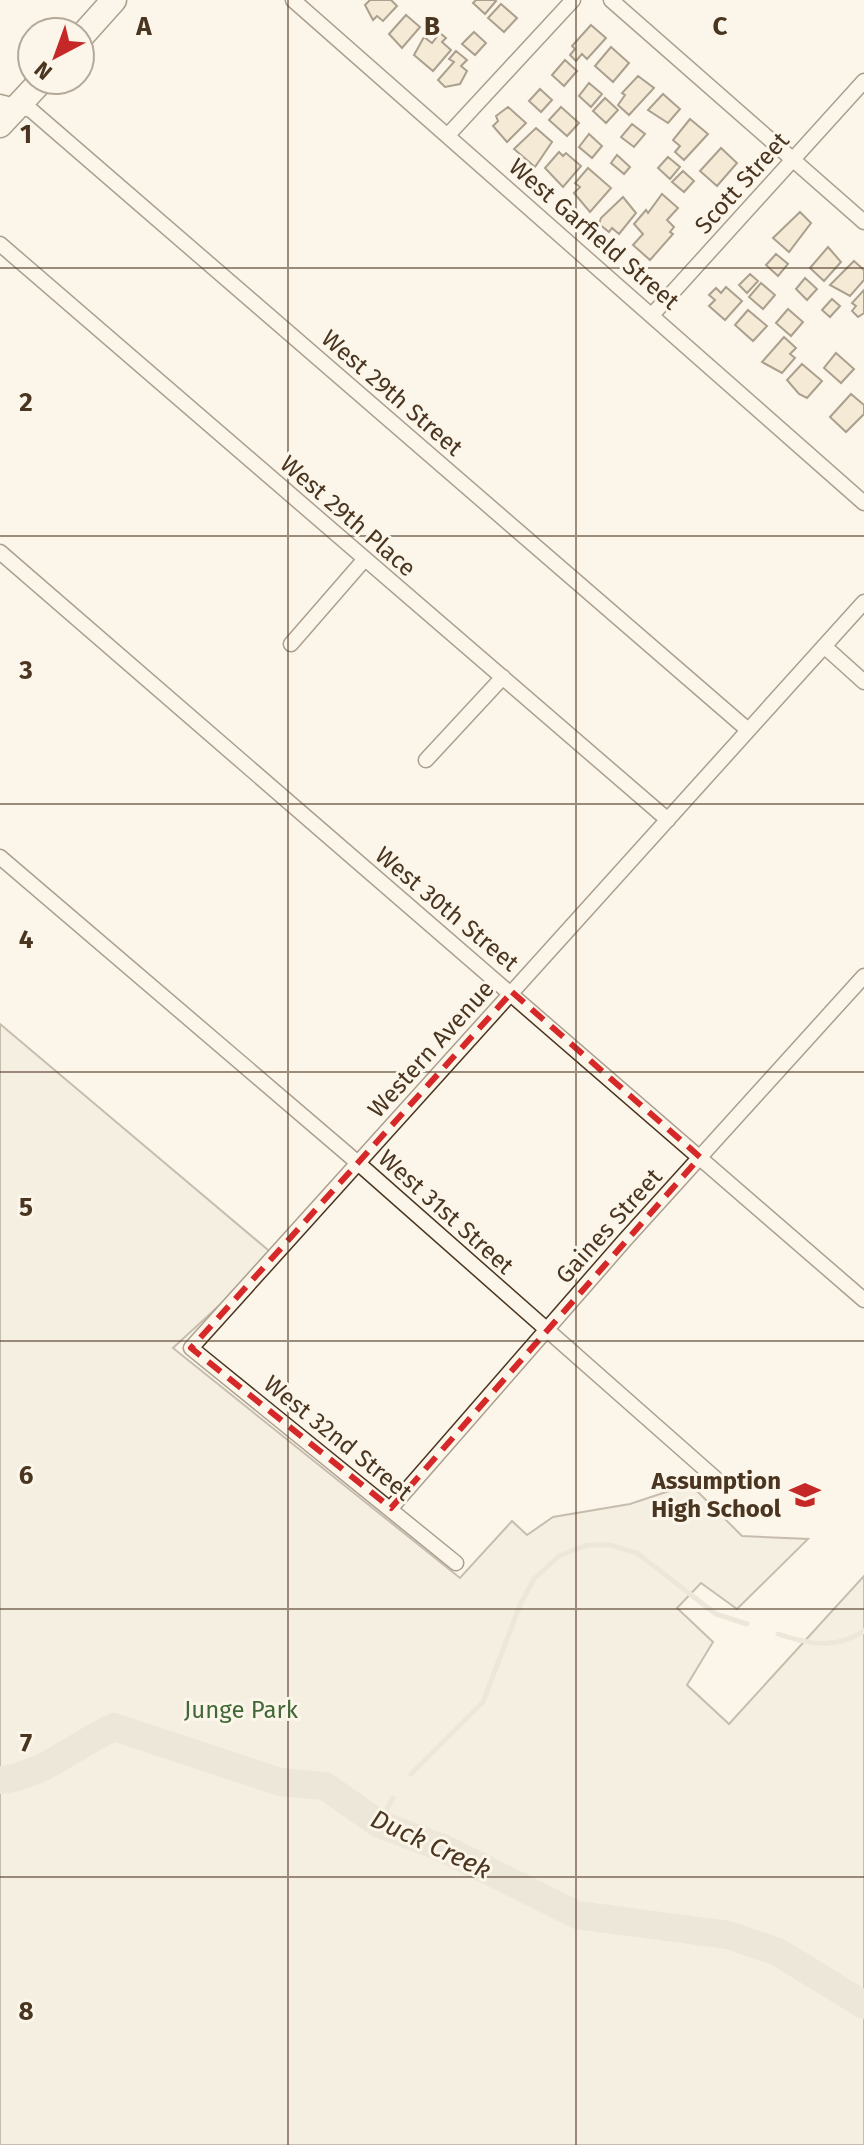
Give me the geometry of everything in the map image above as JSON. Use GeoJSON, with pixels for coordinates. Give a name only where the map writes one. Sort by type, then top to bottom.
{"type":"FeatureCollection","features":[{"type":"Feature","properties":{"kind":"highway"},"geometry":{"type":"LineString","coordinates":[[96,20],[114,0]]}},
{"type":"Feature","properties":{"kind":"highway"},"geometry":{"type":"LineString","coordinates":[[0,125],[9,104]]}},
{"type":"Feature","properties":{"kind":"street","name":"West Garfield Street"},"geometry":{"type":"LineString","coordinates":[[293,0],[864,503]]}},
{"type":"Feature","properties":{"kind":"street"},"geometry":{"type":"LineString","coordinates":[[448,135],[573,0]]}},
{"type":"Feature","properties":{"kind":"street"},"geometry":{"type":"LineString","coordinates":[[611,0],[864,222]]}},
{"type":"Feature","properties":{"kind":"street","name":"Scott Street"},"geometry":{"type":"LineString","coordinates":[[652,315],[864,81]]}},
{"type":"Feature","properties":{"kind":"street","name":"West 29th Street"},"geometry":{"type":"LineString","coordinates":[[9,104],[31,110],[748,730]]}},
{"type":"Feature","properties":{"kind":"street","name":"West 29th Place"},"geometry":{"type":"LineString","coordinates":[[0,244],[668,820]]}},
{"type":"Feature","properties":{"kind":"street","name":"West 30th Street"},"geometry":{"type":"LineString","coordinates":[[0,552],[512,992],[864,1300]]}},
{"type":"Feature","properties":{"kind":"street"},"geometry":{"type":"LineString","coordinates":[[291,644],[364,560]]}},
{"type":"Feature","properties":{"kind":"street","name":"Western Avenue"},"geometry":{"type":"LineString","coordinates":[[191,1348],[864,602]]}},
{"type":"Feature","properties":{"kind":"street"},"geometry":{"type":"LineString","coordinates":[[824,646],[864,682]]}},
{"type":"Feature","properties":{"kind":"street"},"geometry":{"type":"LineString","coordinates":[[426,760],[503,677]]}},
{"type":"Feature","properties":{"kind":"street","name":"West 31st Street"},"geometry":{"type":"LineString","coordinates":[[0,857],[358,1163],[715,1478]]}},
{"type":"Feature","properties":{"kind":"street","name":"Gaines Street"},"geometry":{"type":"LineString","coordinates":[[391,1508],[864,976]]}},
{"type":"Feature","properties":{"kind":"street","name":"West 32nd Street"},"geometry":{"type":"LineString","coordinates":[[191,1348],[456,1563]]}},
{"type":"Feature","properties":{"kind":"highlighted area"},"geometry":{"type":"Polygon","coordinates":[[[512,992],[700,1157],[391,1508],[191,1348],[512,992]]]}},
{"type":"Feature","properties":{"kind":"green space","name":"Junge Park"},"geometry":{"type":"Polygon","coordinates":[[[0,1024],[274,1255],[173,1348],[460,1578],[512,1521],[527,1535],[553,1517],[630,1504],[690,1484],[742,1536],[808,1539],[737,1609],[701,1583],[677,1608],[713,1642],[687,1685],[729,1724],[864,1576],[864,2145],[0,2145],[0,1024]]]}},
{"type":"Feature","properties":{"kind":"building"},"geometry":{"type":"Polygon","coordinates":[[[370,0],[391,0],[397,6],[383,21],[377,16],[373,20],[365,5],[370,0]]]}},
{"type":"Feature","properties":{"kind":"building"},"geometry":{"type":"Polygon","coordinates":[[[476,0],[496,1],[485,14],[473,3],[476,0]]]}},
{"type":"Feature","properties":{"kind":"building"},"geometry":{"type":"Polygon","coordinates":[[[501,4],[517,18],[504,32],[488,18],[501,4]]]}},
{"type":"Feature","properties":{"kind":"building"},"geometry":{"type":"Polygon","coordinates":[[[406,15],[420,27],[402,48],[389,34],[406,15]]]}},
{"type":"Feature","properties":{"kind":"building"},"geometry":{"type":"Polygon","coordinates":[[[591,25],[606,38],[587,59],[582,54],[576,61],[570,55],[575,49],[572,46],[591,25]]]}},
{"type":"Feature","properties":{"kind":"building"},"geometry":{"type":"Polygon","coordinates":[[[474,32],[486,43],[475,55],[462,44],[474,32]]]}},
{"type":"Feature","properties":{"kind":"building"},"geometry":{"type":"Polygon","coordinates":[[[440,33],[446,38],[442,42],[451,50],[433,71],[414,55],[424,37],[432,43],[440,33]]]}},
{"type":"Feature","properties":{"kind":"building"},"geometry":{"type":"Polygon","coordinates":[[[611,47],[629,63],[613,82],[595,66],[611,47]]]}},
{"type":"Feature","properties":{"kind":"building"},"geometry":{"type":"Polygon","coordinates":[[[456,51],[467,60],[461,66],[467,71],[460,84],[445,87],[438,80],[454,62],[449,59],[456,51]]]}},
{"type":"Feature","properties":{"kind":"building"},"geometry":{"type":"Polygon","coordinates":[[[565,60],[577,71],[564,86],[552,75],[565,60]]]}},
{"type":"Feature","properties":{"kind":"building"},"geometry":{"type":"Polygon","coordinates":[[[638,76],[654,88],[629,115],[618,105],[625,95],[622,93],[638,76]]]}},
{"type":"Feature","properties":{"kind":"building"},"geometry":{"type":"Polygon","coordinates":[[[589,83],[602,94],[591,107],[579,96],[589,83]]]}},
{"type":"Feature","properties":{"kind":"building"},"geometry":{"type":"Polygon","coordinates":[[[540,89],[552,100],[541,112],[529,101],[540,89]]]}},
{"type":"Feature","properties":{"kind":"building"},"geometry":{"type":"Polygon","coordinates":[[[663,94],[680,109],[668,123],[648,110],[663,94]]]}},
{"type":"Feature","properties":{"kind":"building"},"geometry":{"type":"Polygon","coordinates":[[[605,98],[618,110],[606,123],[593,111],[605,98]]]}},
{"type":"Feature","properties":{"kind":"building"},"geometry":{"type":"Polygon","coordinates":[[[508,107],[526,123],[507,142],[493,126],[498,121],[496,116],[508,107]]]}},
{"type":"Feature","properties":{"kind":"building"},"geometry":{"type":"Polygon","coordinates":[[[561,107],[579,123],[567,136],[549,120],[561,107]]]}},
{"type":"Feature","properties":{"kind":"building"},"geometry":{"type":"Polygon","coordinates":[[[690,119],[708,134],[684,160],[675,152],[680,146],[673,140],[690,119]]]}},
{"type":"Feature","properties":{"kind":"building"},"geometry":{"type":"Polygon","coordinates":[[[632,124],[645,134],[634,147],[621,137],[632,124]]]}},
{"type":"Feature","properties":{"kind":"building"},"geometry":{"type":"Polygon","coordinates":[[[536,128],[552,142],[535,167],[514,149],[536,128]]]}},
{"type":"Feature","properties":{"kind":"building"},"geometry":{"type":"Polygon","coordinates":[[[589,134],[602,146],[592,158],[579,147],[589,134]]]}},
{"type":"Feature","properties":{"kind":"building"},"geometry":{"type":"Polygon","coordinates":[[[721,148],[737,163],[717,186],[700,171],[721,148]]]}},
{"type":"Feature","properties":{"kind":"building"},"geometry":{"type":"Polygon","coordinates":[[[559,152],[563,156],[566,153],[581,166],[563,187],[545,168],[559,152]]]}},
{"type":"Feature","properties":{"kind":"building"},"geometry":{"type":"Polygon","coordinates":[[[617,155],[630,167],[624,174],[611,163],[617,155]]]}},
{"type":"Feature","properties":{"kind":"building"},"geometry":{"type":"Polygon","coordinates":[[[668,157],[680,167],[670,179],[658,168],[668,157]]]}},
{"type":"Feature","properties":{"kind":"building"},"geometry":{"type":"Polygon","coordinates":[[[588,168],[611,188],[590,212],[574,193],[580,187],[575,183],[588,168]]]}},
{"type":"Feature","properties":{"kind":"building"},"geometry":{"type":"Polygon","coordinates":[[[683,171],[694,181],[684,192],[672,182],[683,171]]]}},
{"type":"Feature","properties":{"kind":"building"},"geometry":{"type":"Polygon","coordinates":[[[662,194],[678,208],[667,220],[674,227],[670,232],[673,234],[650,260],[633,245],[643,234],[634,224],[646,210],[648,213],[662,194]]]}},
{"type":"Feature","properties":{"kind":"building"},"geometry":{"type":"Polygon","coordinates":[[[623,197],[636,213],[619,234],[612,228],[609,232],[599,224],[601,218],[623,197]]]}},
{"type":"Feature","properties":{"kind":"building"},"geometry":{"type":"Polygon","coordinates":[[[800,212],[811,223],[789,252],[773,238],[800,212]]]}},
{"type":"Feature","properties":{"kind":"building"},"geometry":{"type":"Polygon","coordinates":[[[828,247],[841,262],[824,281],[810,268],[828,247]]]}},
{"type":"Feature","properties":{"kind":"building"},"geometry":{"type":"Polygon","coordinates":[[[776,254],[788,264],[778,276],[766,265],[776,254]]]}},
{"type":"Feature","properties":{"kind":"building"},"geometry":{"type":"Polygon","coordinates":[[[854,261],[864,270],[864,280],[850,296],[830,285],[854,261]]]}},
{"type":"Feature","properties":{"kind":"building"},"geometry":{"type":"Polygon","coordinates":[[[750,274],[758,281],[747,293],[739,285],[750,274]]]}},
{"type":"Feature","properties":{"kind":"building"},"geometry":{"type":"Polygon","coordinates":[[[805,278],[817,289],[807,300],[796,289],[805,278]]]}},
{"type":"Feature","properties":{"kind":"building"},"geometry":{"type":"Polygon","coordinates":[[[761,283],[775,295],[763,309],[749,297],[761,283]]]}},
{"type":"Feature","properties":{"kind":"building"},"geometry":{"type":"Polygon","coordinates":[[[726,287],[742,301],[725,320],[709,306],[715,300],[709,295],[716,288],[721,293],[726,287]]]}},
{"type":"Feature","properties":{"kind":"building"},"geometry":{"type":"Polygon","coordinates":[[[864,290],[864,313],[858,317],[852,311],[856,306],[852,303],[864,290]]]}},
{"type":"Feature","properties":{"kind":"building"},"geometry":{"type":"Polygon","coordinates":[[[832,299],[840,306],[830,317],[822,310],[832,299]]]}},
{"type":"Feature","properties":{"kind":"building"},"geometry":{"type":"Polygon","coordinates":[[[788,309],[803,322],[791,336],[776,323],[788,309]]]}},
{"type":"Feature","properties":{"kind":"building"},"geometry":{"type":"Polygon","coordinates":[[[748,310],[767,326],[753,341],[735,325],[748,310]]]}},
{"type":"Feature","properties":{"kind":"building"},"geometry":{"type":"Polygon","coordinates":[[[784,337],[796,348],[790,354],[795,358],[782,373],[762,362],[784,337]]]}},
{"type":"Feature","properties":{"kind":"building"},"geometry":{"type":"Polygon","coordinates":[[[836,353],[854,369],[841,383],[824,368],[836,353]]]}},
{"type":"Feature","properties":{"kind":"building"},"geometry":{"type":"Polygon","coordinates":[[[802,364],[822,381],[807,398],[787,380],[802,364]]]}},
{"type":"Feature","properties":{"kind":"building"},"geometry":{"type":"Polygon","coordinates":[[[851,394],[864,405],[864,414],[846,432],[830,417],[851,394]]]}},
{"type":"Feature","properties":{"kind":"waterway"},"geometry":{"type":"LineString","coordinates":[[411,1774],[483,1702],[520,1605],[534,1579],[559,1556],[587,1545],[610,1545],[637,1553],[716,1614],[747,1624]]}},
{"type":"Feature","properties":{"kind":"waterway"},"geometry":{"type":"LineString","coordinates":[[778,1634],[832,1643],[864,1631]]}},
{"type":"Feature","properties":{"kind":"waterway","name":"Duck Creek"},"geometry":{"type":"LineString","coordinates":[[0,1780],[29,1773],[114,1727],[280,1782],[325,1786],[379,1824],[443,1848],[577,1915],[728,1935],[778,1952],[864,2005]]}},
{"type":"Feature","properties":{"kind":"waterway"},"geometry":{"type":"LineString","coordinates":[[379,1824],[393,1798]]}},
{"type":"Feature","properties":{"kind":"place","name":"Assumption High School"},"geometry":{"type":"Point","coordinates":[805,1495]}}]}
